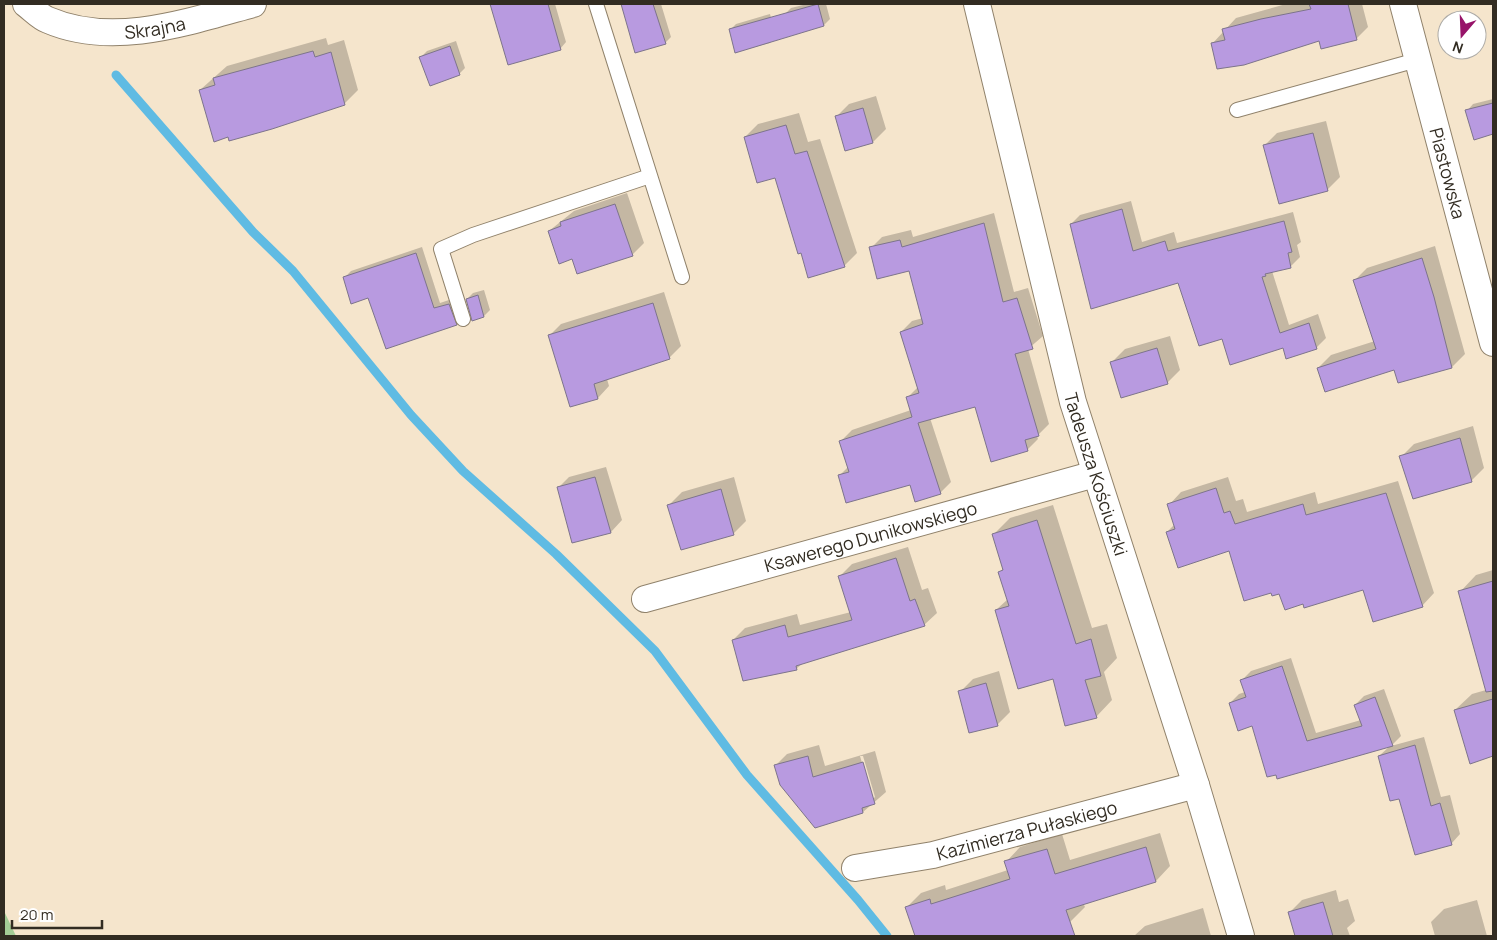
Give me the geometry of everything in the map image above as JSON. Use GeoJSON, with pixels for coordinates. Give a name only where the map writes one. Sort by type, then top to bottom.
{"type":"FeatureCollection","features":[{"type":"Feature","properties":{"kind":"street","name":"Skrajna"},"geometry":{"type":"LineString","coordinates":[[26,4],[46,19],[85,32],[161,29],[254,4]]}},
{"type":"Feature","properties":{"kind":"street","name":"Tadeusza Kościuszki"},"geometry":{"type":"LineString","coordinates":[[977,4],[1073,402],[1196,785],[1241,936]]}},
{"type":"Feature","properties":{"kind":"street","name":"Piastowska"},"geometry":{"type":"LineString","coordinates":[[1403,4],[1493,343]]}},
{"type":"Feature","properties":{"kind":"street","name":"Ksawerego Dunikowskiego"},"geometry":{"type":"LineString","coordinates":[[645,599],[1095,474]]}},
{"type":"Feature","properties":{"kind":"street","name":"Kazimierza Pułaskiego"},"geometry":{"type":"LineString","coordinates":[[855,868],[933,855],[1196,785]]}},
{"type":"Feature","properties":{"kind":"lane"},"geometry":{"type":"LineString","coordinates":[[596,4],[682,277]]}},
{"type":"Feature","properties":{"kind":"lane"},"geometry":{"type":"LineString","coordinates":[[1237,110],[1417,60]]}},
{"type":"Feature","properties":{"kind":"lane"},"geometry":{"type":"LineString","coordinates":[[463,319],[441,249],[473,235],[650,176]]}},
{"type":"Feature","properties":{"kind":"green space"},"geometry":{"type":"Polygon","coordinates":[[[4,911],[16,936],[4,936],[4,911]]]}},
{"type":"Feature","properties":{"kind":"building"},"geometry":{"type":"Polygon","coordinates":[[[490,4],[548,4],[561,50],[508,65],[490,4]]]}},
{"type":"Feature","properties":{"kind":"building"},"geometry":{"type":"Polygon","coordinates":[[[621,4],[653,4],[666,44],[635,53],[621,4]]]}},
{"type":"Feature","properties":{"kind":"building"},"geometry":{"type":"Polygon","coordinates":[[[818,4],[824,26],[735,53],[729,29],[818,4]]]}},
{"type":"Feature","properties":{"kind":"building"},"geometry":{"type":"Polygon","coordinates":[[[1309,4],[1348,4],[1357,40],[1321,49],[1319,41],[1244,65],[1217,69],[1211,43],[1225,40],[1222,29],[1311,9],[1309,4]]]}},
{"type":"Feature","properties":{"kind":"building"},"geometry":{"type":"Polygon","coordinates":[[[450,46],[460,75],[430,86],[419,57],[450,46]]]}},
{"type":"Feature","properties":{"kind":"building"},"geometry":{"type":"Polygon","coordinates":[[[313,51],[315,57],[331,52],[345,105],[272,129],[229,141],[228,137],[214,142],[199,90],[215,85],[213,78],[313,51]]]}},
{"type":"Feature","properties":{"kind":"building"},"geometry":{"type":"Polygon","coordinates":[[[1493,103],[1493,134],[1474,140],[1465,110],[1493,103]]]}},
{"type":"Feature","properties":{"kind":"building"},"geometry":{"type":"Polygon","coordinates":[[[863,108],[873,143],[845,151],[835,116],[863,108]]]}},
{"type":"Feature","properties":{"kind":"building"},"geometry":{"type":"Polygon","coordinates":[[[786,125],[795,154],[807,151],[845,267],[808,278],[801,253],[798,254],[775,178],[757,183],[744,137],[786,125]]]}},
{"type":"Feature","properties":{"kind":"building"},"geometry":{"type":"Polygon","coordinates":[[[1313,133],[1328,191],[1279,204],[1263,145],[1313,133]]]}},
{"type":"Feature","properties":{"kind":"building"},"geometry":{"type":"Polygon","coordinates":[[[615,204],[633,256],[577,274],[572,259],[559,264],[548,231],[561,226],[560,222],[615,204]]]}},
{"type":"Feature","properties":{"kind":"building"},"geometry":{"type":"Polygon","coordinates":[[[1122,209],[1133,251],[1165,241],[1168,251],[1284,221],[1292,252],[1288,253],[1291,268],[1265,274],[1266,276],[1262,277],[1280,333],[1309,323],[1317,349],[1286,359],[1283,348],[1230,365],[1222,339],[1199,346],[1178,283],[1091,309],[1070,224],[1122,209]]]}},
{"type":"Feature","properties":{"kind":"building"},"geometry":{"type":"Polygon","coordinates":[[[984,223],[1003,302],[1017,298],[1033,349],[1015,354],[1039,436],[1025,440],[1028,451],[991,462],[975,407],[918,423],[941,494],[915,502],[910,485],[846,503],[838,475],[849,472],[839,441],[912,417],[906,397],[919,393],[900,332],[923,324],[909,271],[877,279],[869,247],[900,240],[902,247],[984,223]]]}},
{"type":"Feature","properties":{"kind":"building"},"geometry":{"type":"Polygon","coordinates":[[[416,253],[434,308],[449,304],[457,325],[386,349],[368,298],[351,304],[343,277],[416,253]]]}},
{"type":"Feature","properties":{"kind":"building"},"geometry":{"type":"Polygon","coordinates":[[[1422,258],[1452,368],[1398,383],[1394,370],[1325,392],[1317,368],[1376,349],[1353,280],[1422,258]]]}},
{"type":"Feature","properties":{"kind":"building"},"geometry":{"type":"Polygon","coordinates":[[[478,295],[484,317],[472,321],[466,299],[478,295]]]}},
{"type":"Feature","properties":{"kind":"building"},"geometry":{"type":"Polygon","coordinates":[[[653,303],[670,359],[594,384],[598,399],[570,407],[548,335],[653,303]]]}},
{"type":"Feature","properties":{"kind":"building"},"geometry":{"type":"Polygon","coordinates":[[[1157,348],[1168,384],[1121,398],[1110,362],[1157,348]]]}},
{"type":"Feature","properties":{"kind":"building"},"geometry":{"type":"Polygon","coordinates":[[[1460,438],[1472,482],[1413,499],[1399,456],[1460,438]]]}},
{"type":"Feature","properties":{"kind":"building"},"geometry":{"type":"Polygon","coordinates":[[[595,477],[611,533],[572,543],[557,487],[595,477]]]}},
{"type":"Feature","properties":{"kind":"building"},"geometry":{"type":"Polygon","coordinates":[[[1216,488],[1224,513],[1230,511],[1235,524],[1303,504],[1306,515],[1386,493],[1423,607],[1373,622],[1363,590],[1304,608],[1303,604],[1285,610],[1279,594],[1272,596],[1271,593],[1244,601],[1229,551],[1178,568],[1166,532],[1175,529],[1167,504],[1216,488]]]}},
{"type":"Feature","properties":{"kind":"building"},"geometry":{"type":"Polygon","coordinates":[[[721,489],[734,535],[681,550],[667,505],[721,489]]]}},
{"type":"Feature","properties":{"kind":"building"},"geometry":{"type":"Polygon","coordinates":[[[1037,520],[1076,644],[1091,639],[1101,676],[1085,680],[1097,718],[1065,726],[1053,679],[1018,689],[995,610],[1009,606],[998,572],[1003,570],[992,534],[1037,520]]]}},
{"type":"Feature","properties":{"kind":"building"},"geometry":{"type":"Polygon","coordinates":[[[896,558],[910,601],[915,599],[925,626],[796,666],[797,670],[743,681],[732,640],[785,625],[788,637],[852,620],[838,576],[896,558]]]}},
{"type":"Feature","properties":{"kind":"building"},"geometry":{"type":"Polygon","coordinates":[[[1493,581],[1493,691],[1486,692],[1458,591],[1493,581]]]}},
{"type":"Feature","properties":{"kind":"building"},"geometry":{"type":"Polygon","coordinates":[[[1282,666],[1307,741],[1362,726],[1354,705],[1375,697],[1393,746],[1277,779],[1276,775],[1267,777],[1252,726],[1238,731],[1229,703],[1246,697],[1240,680],[1282,666]]]}},
{"type":"Feature","properties":{"kind":"building"},"geometry":{"type":"Polygon","coordinates":[[[986,683],[998,726],[969,733],[958,691],[986,683]]]}},
{"type":"Feature","properties":{"kind":"building"},"geometry":{"type":"Polygon","coordinates":[[[1493,699],[1493,756],[1470,764],[1454,710],[1493,699]]]}},
{"type":"Feature","properties":{"kind":"building"},"geometry":{"type":"Polygon","coordinates":[[[1415,745],[1431,806],[1440,803],[1452,845],[1415,855],[1399,799],[1390,801],[1378,756],[1415,745]]]}},
{"type":"Feature","properties":{"kind":"building"},"geometry":{"type":"Polygon","coordinates":[[[808,756],[813,777],[863,762],[875,804],[862,808],[863,813],[815,828],[780,785],[774,765],[808,756]]]}},
{"type":"Feature","properties":{"kind":"building"},"geometry":{"type":"Polygon","coordinates":[[[1146,847],[1156,882],[1066,910],[1075,936],[915,936],[905,907],[930,899],[931,904],[1010,879],[1004,861],[1047,849],[1055,874],[1146,847]]]}},
{"type":"Feature","properties":{"kind":"building"},"geometry":{"type":"Polygon","coordinates":[[[1323,902],[1333,936],[1295,936],[1288,912],[1323,902]]]}},
{"type":"Feature","properties":{"kind":"waterway"},"geometry":{"type":"LineString","coordinates":[[116,75],[253,232],[293,271],[411,415],[463,471],[556,554],[655,651],[747,775],[858,900],[887,936]]}}]}
